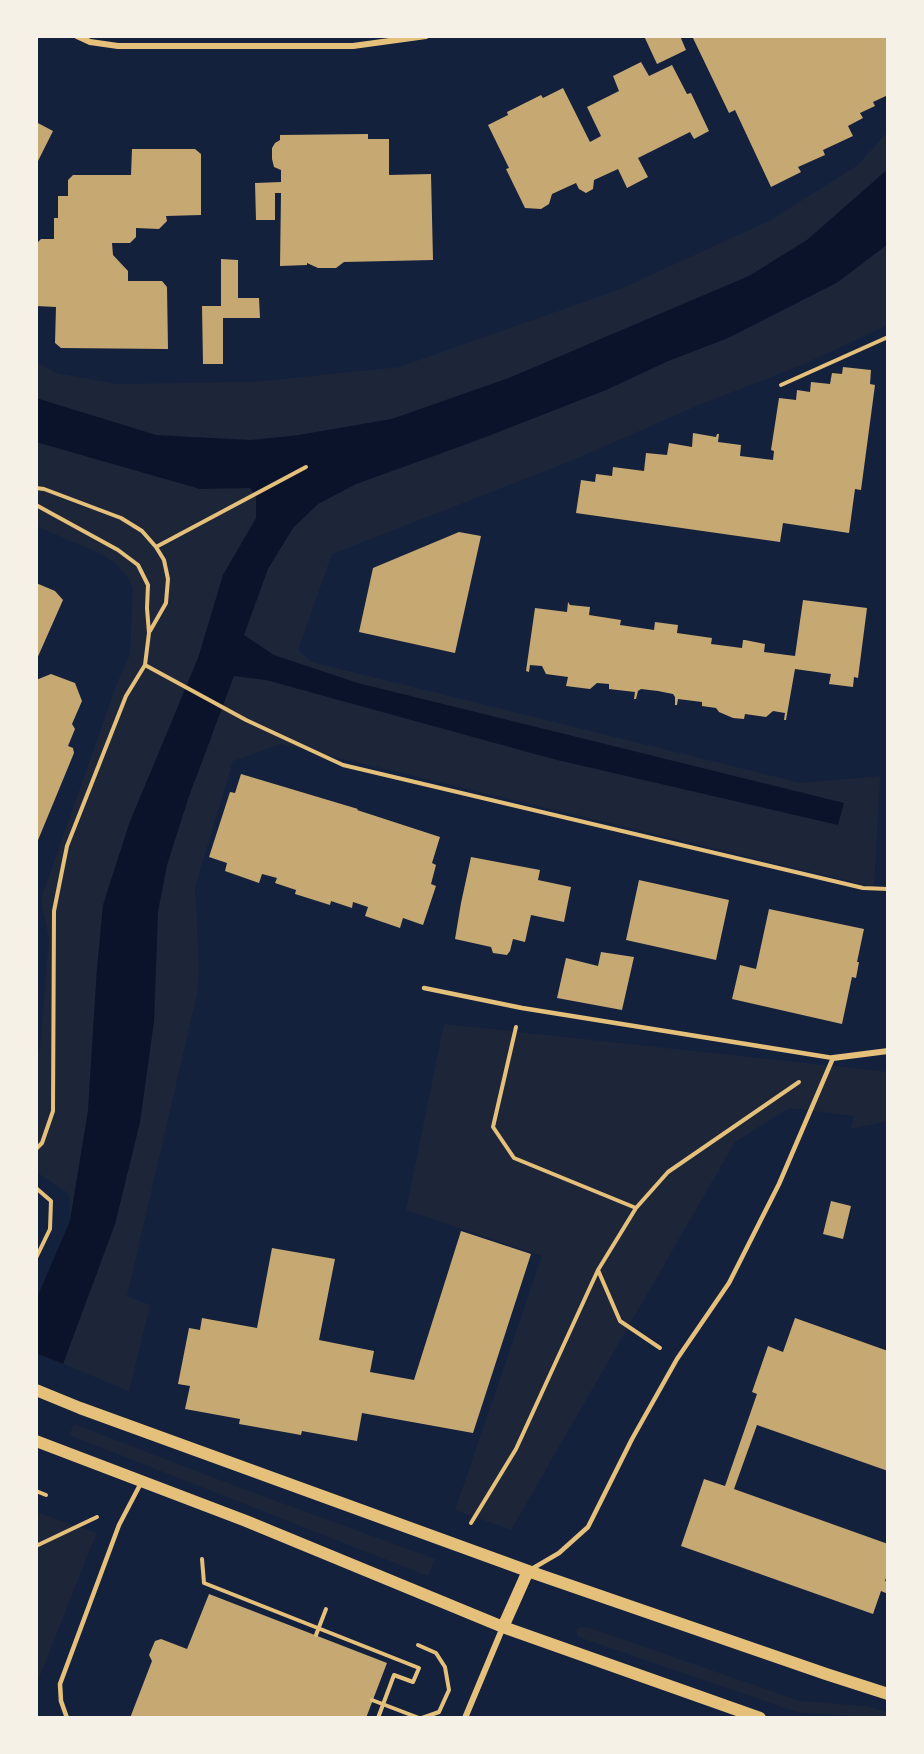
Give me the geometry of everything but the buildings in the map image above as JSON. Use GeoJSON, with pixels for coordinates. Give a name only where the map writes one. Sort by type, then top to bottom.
{"type":"FeatureCollection","features":[{"type":"Feature","properties":{"kind":"main road"},"geometry":{"type":"LineString","coordinates":[[36,1390],[528,1571],[888,1694]]}},
{"type":"Feature","properties":{"kind":"main road"},"geometry":{"type":"LineString","coordinates":[[36,1441],[246,1521],[503,1627],[760,1718]]}},
{"type":"Feature","properties":{"kind":"main road"},"geometry":{"type":"LineString","coordinates":[[503,1627],[528,1571]]}},
{"type":"Feature","properties":{"kind":"street"},"geometry":{"type":"LineString","coordinates":[[77,36],[90,42],[118,46],[353,46],[426,36]]}},
{"type":"Feature","properties":{"kind":"street"},"geometry":{"type":"LineString","coordinates":[[833,1058],[888,1051]]}},
{"type":"Feature","properties":{"kind":"street"},"geometry":{"type":"LineString","coordinates":[[465,1718],[503,1627]]}},
{"type":"Feature","properties":{"kind":"lane"},"geometry":{"type":"LineString","coordinates":[[424,988],[522,1008],[833,1058],[779,1184],[729,1283],[677,1359],[632,1438],[588,1527],[559,1553],[528,1571]]}},
{"type":"Feature","properties":{"kind":"lane"},"geometry":{"type":"LineString","coordinates":[[67,1718],[61,1701],[60,1684],[119,1526],[142,1481]]}},
{"type":"Feature","properties":{"kind":"path"},"geometry":{"type":"LineString","coordinates":[[781,386],[888,338]]}},
{"type":"Feature","properties":{"kind":"path"},"geometry":{"type":"LineString","coordinates":[[156,547],[306,467]]}},
{"type":"Feature","properties":{"kind":"path"},"geometry":{"type":"LineString","coordinates":[[36,488],[44,489],[121,519],[142,531],[156,547],[164,560],[168,579],[166,603],[149,633]]}},
{"type":"Feature","properties":{"kind":"path"},"geometry":{"type":"LineString","coordinates":[[36,505],[118,550],[138,565],[148,585],[149,633],[146,665],[126,696],[67,846],[54,910],[53,1111],[42,1143],[36,1149]]}},
{"type":"Feature","properties":{"kind":"path"},"geometry":{"type":"LineString","coordinates":[[146,665],[246,720],[343,765],[863,888],[888,889]]}},
{"type":"Feature","properties":{"kind":"path"},"geometry":{"type":"LineString","coordinates":[[522,1008],[492,1127],[514,1158],[636,1208]]}},
{"type":"Feature","properties":{"kind":"path"},"geometry":{"type":"LineString","coordinates":[[471,1523],[516,1449],[598,1269],[636,1208],[668,1172],[833,1058]]}},
{"type":"Feature","properties":{"kind":"path"},"geometry":{"type":"LineString","coordinates":[[36,1188],[51,1202],[50,1229],[36,1258]]}},
{"type":"Feature","properties":{"kind":"path"},"geometry":{"type":"LineString","coordinates":[[598,1269],[620,1321],[677,1359]]}},
{"type":"Feature","properties":{"kind":"path"},"geometry":{"type":"LineString","coordinates":[[36,1491],[46,1495]]}},
{"type":"Feature","properties":{"kind":"path"},"geometry":{"type":"LineString","coordinates":[[36,1546],[97,1517]]}},
{"type":"Feature","properties":{"kind":"path"},"geometry":{"type":"LineString","coordinates":[[202,1559],[204,1583],[419,1668],[413,1682],[394,1675],[378,1718]]}},
{"type":"Feature","properties":{"kind":"path"},"geometry":{"type":"LineString","coordinates":[[316,1635],[326,1609]]}},
{"type":"Feature","properties":{"kind":"path"},"geometry":{"type":"LineString","coordinates":[[372,1700],[420,1718],[439,1712],[449,1690],[445,1667],[436,1653],[418,1645]]}},
{"type":"Feature","properties":{"kind":"shaded area"},"geometry":{"type":"Polygon","coordinates":[[[888,131],[888,169],[807,240],[749,276],[509,378],[392,419],[299,435],[293,528],[318,504],[356,484],[606,390],[668,361],[728,338],[838,282],[888,244],[888,325],[802,365],[699,405],[571,461],[332,554],[298,650],[312,662],[801,783],[880,776],[874,887],[281,744],[233,761],[195,887],[199,969],[197,994],[127,1296],[150,1305],[129,1391],[63,1364],[115,1224],[140,1122],[154,1021],[158,911],[167,865],[213,732],[176,713],[129,824],[104,905],[97,969],[88,1111],[70,1221],[69,1194],[36,1172],[36,1057],[40,1047],[49,939],[41,899],[117,683],[130,654],[133,588],[126,575],[115,563],[101,554],[36,526],[36,362],[56,373],[117,384],[254,382],[399,367],[618,290],[771,220],[858,165],[888,131]]]}},
{"type":"Feature","properties":{"kind":"shaded area"},"geometry":{"type":"Polygon","coordinates":[[[888,169],[888,244],[838,282],[728,338],[668,361],[606,390],[356,484],[318,504],[293,528],[268,569],[244,635],[274,655],[358,683],[844,803],[838,825],[553,759],[266,680],[234,676],[188,799],[167,865],[158,911],[154,1021],[140,1122],[115,1224],[63,1364],[36,1416],[36,1300],[70,1221],[88,1111],[103,905],[129,824],[198,658],[223,575],[256,518],[256,497],[250,488],[200,489],[36,442],[36,398],[156,435],[251,440],[299,435],[392,419],[509,378],[749,276],[807,240],[888,169]]]}},
{"type":"Feature","properties":{"kind":"shaded area"},"geometry":{"type":"Polygon","coordinates":[[[444,1024],[888,1072],[888,1121],[850,1129],[854,1116],[789,1108],[735,1142],[511,1530],[455,1510],[542,1256],[406,1210],[444,1024]]]}},
{"type":"Feature","properties":{"kind":"shaded area"},"geometry":{"type":"Polygon","coordinates":[[[74,1424],[435,1559],[428,1576],[69,1435],[74,1424]]]}},
{"type":"Feature","properties":{"kind":"shaded area"},"geometry":{"type":"Polygon","coordinates":[[[36,1512],[97,1533],[36,1686],[36,1512]]]}},
{"type":"Feature","properties":{"kind":"shaded area"},"geometry":{"type":"Polygon","coordinates":[[[581,1627],[590,1628],[800,1701],[866,1706],[888,1712],[888,1718],[800,1713],[578,1637],[576,1630],[581,1627]]]}},
{"type":"Feature","properties":{"kind":"pier"},"geometry":{"type":"Polygon","coordinates":[[[36,1353],[66,1365],[36,1419],[36,1353]]]}}]}
